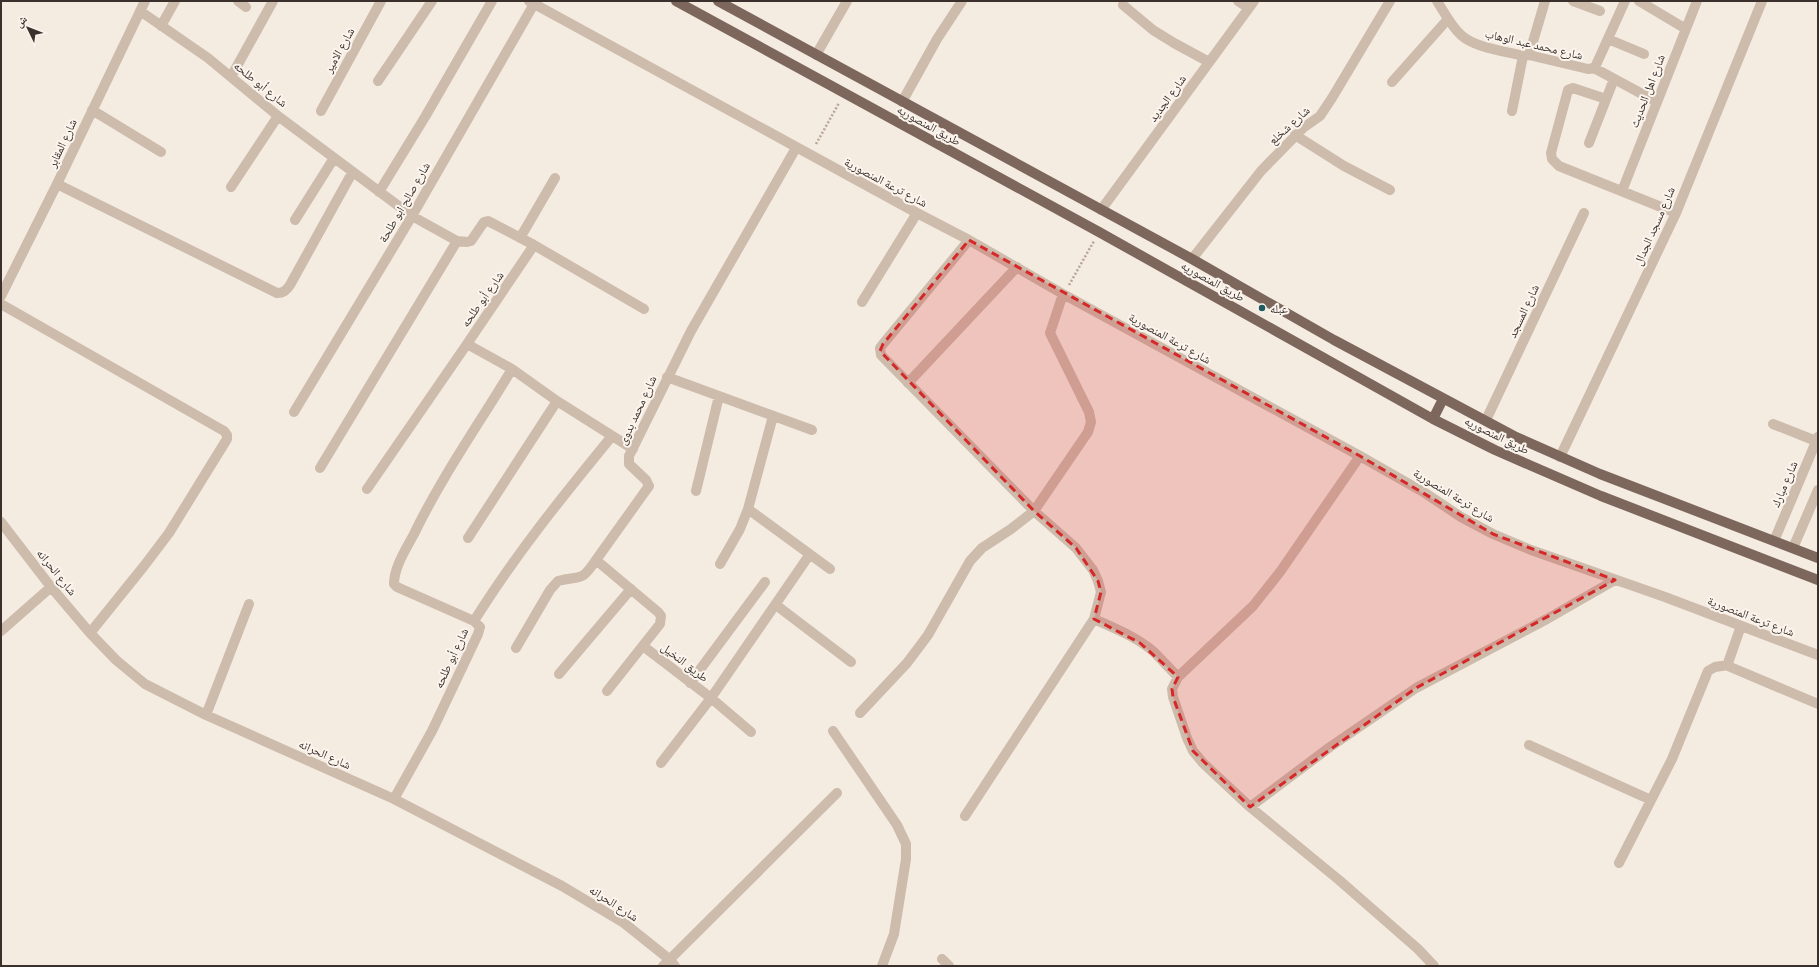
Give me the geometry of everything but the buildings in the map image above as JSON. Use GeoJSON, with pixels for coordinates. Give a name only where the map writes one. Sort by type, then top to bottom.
{"type":"FeatureCollection","features":[{"type":"Feature","properties":{"kind":"main road","name":"طريق المنصوريه"},"geometry":{"type":"LineString","coordinates":[[676,1],[1113,240],[1433,419],[1495,450],[1601,496],[1818,580]]}},
{"type":"Feature","properties":{"kind":"main road","name":"طريق المنصوريه"},"geometry":{"type":"LineString","coordinates":[[718,1],[1192,259],[1334,340],[1514,436],[1600,474],[1818,558]]}},
{"type":"Feature","properties":{"kind":"main road"},"geometry":{"type":"LineString","coordinates":[[1433,419],[1443,399]]}},
{"type":"Feature","properties":{"kind":"street","name":"شارع المقابر"},"geometry":{"type":"LineString","coordinates":[[1,296],[145,1]]}},
{"type":"Feature","properties":{"kind":"street"},"geometry":{"type":"LineString","coordinates":[[162,26],[175,1]]}},
{"type":"Feature","properties":{"kind":"street"},"geometry":{"type":"LineString","coordinates":[[231,77],[273,1]]}},
{"type":"Feature","properties":{"kind":"street","name":"شارع الامير"},"geometry":{"type":"LineString","coordinates":[[321,111],[381,1]]}},
{"type":"Feature","properties":{"kind":"street"},"geometry":{"type":"LineString","coordinates":[[378,81],[432,1]]}},
{"type":"Feature","properties":{"kind":"street"},"geometry":{"type":"LineString","coordinates":[[379,192],[425,117],[492,1]]}},
{"type":"Feature","properties":{"kind":"street"},"geometry":{"type":"LineString","coordinates":[[816,55],[847,1]]}},
{"type":"Feature","properties":{"kind":"street"},"geometry":{"type":"LineString","coordinates":[[902,102],[937,39],[962,1]]}},
{"type":"Feature","properties":{"kind":"street"},"geometry":{"type":"LineString","coordinates":[[1238,1],[1252,4]]}},
{"type":"Feature","properties":{"kind":"street","name":"شارع شخلع"},"geometry":{"type":"LineString","coordinates":[[1192,259],[1261,171],[1295,135],[1320,116],[1390,1]]}},
{"type":"Feature","properties":{"kind":"street"},"geometry":{"type":"LineString","coordinates":[[1512,111],[1526,56],[1545,1]]}},
{"type":"Feature","properties":{"kind":"street"},"geometry":{"type":"LineString","coordinates":[[1573,1],[1600,11]]}},
{"type":"Feature","properties":{"kind":"street"},"geometry":{"type":"LineString","coordinates":[[1625,1],[1595,66],[1614,79],[1657,102]]}},
{"type":"Feature","properties":{"kind":"street"},"geometry":{"type":"LineString","coordinates":[[1639,1],[1686,29]]}},
{"type":"Feature","properties":{"kind":"street","name":"شارع اهل الحديث"},"geometry":{"type":"LineString","coordinates":[[1622,191],[1697,1]]}},
{"type":"Feature","properties":{"kind":"street","name":"شارع مسجد الجدال"},"geometry":{"type":"LineString","coordinates":[[1560,457],[1676,213],[1762,1]]}},
{"type":"Feature","properties":{"kind":"street","name":"شارع ترعة المنصورية"},"geometry":{"type":"LineString","coordinates":[[531,2],[917,214],[969,240],[1017,267],[1066,290],[1425,493],[1461,517],[1493,534],[1532,550],[1665,597],[1818,655]]}},
{"type":"Feature","properties":{"kind":"street","name":"شارع صالح ابو طلحة"},"geometry":{"type":"LineString","coordinates":[[294,412],[412,216],[531,2]]}},
{"type":"Feature","properties":{"kind":"street","name":"شارع محمد عبد الوهاب"},"geometry":{"type":"LineString","coordinates":[[1439,2],[1448,19],[1460,34],[1467,40],[1476,44],[1588,69],[1595,66]]}},
{"type":"Feature","properties":{"kind":"street","name":"شارع الجديد"},"geometry":{"type":"LineString","coordinates":[[1101,210],[1252,4]]}},
{"type":"Feature","properties":{"kind":"street"},"geometry":{"type":"LineString","coordinates":[[1123,5],[1153,30],[1209,62]]}},
{"type":"Feature","properties":{"kind":"street","name":"شارع أبو طلحه"},"geometry":{"type":"LineString","coordinates":[[140,11],[208,58],[278,116],[379,192],[412,216],[456,241]]}},
{"type":"Feature","properties":{"kind":"street"},"geometry":{"type":"LineString","coordinates":[[1392,82],[1448,19]]}},
{"type":"Feature","properties":{"kind":"street"},"geometry":{"type":"LineString","coordinates":[[1608,39],[1644,54]]}},
{"type":"Feature","properties":{"kind":"street"},"geometry":{"type":"LineString","coordinates":[[1589,144],[1614,79]]}},
{"type":"Feature","properties":{"kind":"street"},"geometry":{"type":"LineString","coordinates":[[1606,99],[1573,88],[1568,90],[1551,153],[1552,159],[1560,166],[1676,213]]}},
{"type":"Feature","properties":{"kind":"street"},"geometry":{"type":"LineString","coordinates":[[92,110],[161,152]]}},
{"type":"Feature","properties":{"kind":"street"},"geometry":{"type":"LineString","coordinates":[[231,187],[278,116]]}},
{"type":"Feature","properties":{"kind":"street"},"geometry":{"type":"LineString","coordinates":[[1295,135],[1344,166],[1390,190]]}},
{"type":"Feature","properties":{"kind":"street","name":"شارع محمد بدوى"},"geometry":{"type":"LineString","coordinates":[[596,560],[649,486],[646,480],[629,464],[628,460],[667,377],[690,331],[796,148]]}},
{"type":"Feature","properties":{"kind":"street"},"geometry":{"type":"LineString","coordinates":[[295,220],[334,158]]}},
{"type":"Feature","properties":{"kind":"street"},"geometry":{"type":"LineString","coordinates":[[57,184],[277,293],[282,293],[287,290],[290,285],[352,172]]}},
{"type":"Feature","properties":{"kind":"street"},"geometry":{"type":"LineString","coordinates":[[520,238],[555,178]]}},
{"type":"Feature","properties":{"kind":"street","name":"شارع المسجد"},"geometry":{"type":"LineString","coordinates":[[1486,420],[1584,213]]}},
{"type":"Feature","properties":{"kind":"street"},"geometry":{"type":"LineString","coordinates":[[862,302],[917,214]]}},
{"type":"Feature","properties":{"kind":"street"},"geometry":{"type":"LineString","coordinates":[[320,468],[456,241],[467,242],[471,240],[481,225],[488,220],[644,309]]}},
{"type":"Feature","properties":{"kind":"street"},"geometry":{"type":"LineString","coordinates":[[965,816],[1094,619],[1101,592],[1093,570],[1076,548],[1034,510],[881,355],[880,348],[969,240]]}},
{"type":"Feature","properties":{"kind":"street","name":"شارع أبو طلحه"},"geometry":{"type":"LineString","coordinates":[[394,799],[432,730],[480,627],[474,621],[397,587],[394,584],[394,577],[403,554],[433,496],[512,370],[467,344],[534,245]]}},
{"type":"Feature","properties":{"kind":"street"},"geometry":{"type":"LineString","coordinates":[[908,383],[1017,267]]}},
{"type":"Feature","properties":{"kind":"street"},"geometry":{"type":"LineString","coordinates":[[860,713],[907,663],[928,635],[974,557],[982,548],[1011,529],[1034,510],[1088,432],[1091,422],[1089,412],[1050,333],[1066,290]]}},
{"type":"Feature","properties":{"kind":"street"},"geometry":{"type":"LineString","coordinates":[[1,304],[224,430],[227,435],[227,439],[169,533],[90,633]]}},
{"type":"Feature","properties":{"kind":"street"},"geometry":{"type":"LineString","coordinates":[[367,489],[467,344]]}},
{"type":"Feature","properties":{"kind":"street"},"geometry":{"type":"LineString","coordinates":[[512,370],[557,401],[633,449]]}},
{"type":"Feature","properties":{"kind":"street"},"geometry":{"type":"LineString","coordinates":[[667,377],[812,430]]}},
{"type":"Feature","properties":{"kind":"street"},"geometry":{"type":"LineString","coordinates":[[696,491],[719,396]]}},
{"type":"Feature","properties":{"kind":"street"},"geometry":{"type":"LineString","coordinates":[[468,538],[557,401]]}},
{"type":"Feature","properties":{"kind":"street"},"geometry":{"type":"LineString","coordinates":[[720,564],[740,529],[748,509],[772,416]]}},
{"type":"Feature","properties":{"kind":"street"},"geometry":{"type":"LineString","coordinates":[[1773,424],[1817,439]]}},
{"type":"Feature","properties":{"kind":"street"},"geometry":{"type":"LineString","coordinates":[[474,621],[499,580],[549,512],[612,436]]}},
{"type":"Feature","properties":{"kind":"street","name":"شارع مبارك"},"geometry":{"type":"LineString","coordinates":[[1774,541],[1817,439]]}},
{"type":"Feature","properties":{"kind":"street"},"geometry":{"type":"LineString","coordinates":[[1360,456],[1280,572],[1253,606],[1178,677],[1172,688],[1173,697],[1187,738],[1193,750],[1203,763],[1250,807],[1339,880],[1418,949],[1434,966]]}},
{"type":"Feature","properties":{"kind":"street"},"geometry":{"type":"LineString","coordinates":[[1793,548],[1818,490]]}},
{"type":"Feature","properties":{"kind":"street"},"geometry":{"type":"LineString","coordinates":[[748,509],[830,569]]}},
{"type":"Feature","properties":{"kind":"street","name":"شارع الحرانه"},"geometry":{"type":"LineString","coordinates":[[1,522],[51,587],[90,633],[116,660],[145,684],[206,715],[394,799],[562,886],[624,923],[669,964]]}},
{"type":"Feature","properties":{"kind":"street"},"geometry":{"type":"LineString","coordinates":[[711,698],[810,554]]}},
{"type":"Feature","properties":{"kind":"street"},"geometry":{"type":"LineString","coordinates":[[516,648],[550,590],[558,581],[585,576],[596,560],[631,589],[660,616],[660,624],[607,691]]}},
{"type":"Feature","properties":{"kind":"street"},"geometry":{"type":"LineString","coordinates":[[1250,807],[1330,747],[1416,688],[1547,619],[1615,580]]}},
{"type":"Feature","properties":{"kind":"street"},"geometry":{"type":"LineString","coordinates":[[690,683],[765,582]]}},
{"type":"Feature","properties":{"kind":"street"},"geometry":{"type":"LineString","coordinates":[[1,631],[51,587]]}},
{"type":"Feature","properties":{"kind":"street"},"geometry":{"type":"LineString","coordinates":[[559,674],[631,589]]}},
{"type":"Feature","properties":{"kind":"street"},"geometry":{"type":"LineString","coordinates":[[206,715],[249,604]]}},
{"type":"Feature","properties":{"kind":"street"},"geometry":{"type":"LineString","coordinates":[[776,605],[851,662]]}},
{"type":"Feature","properties":{"kind":"street"},"geometry":{"type":"LineString","coordinates":[[1094,619],[1120,631],[1154,652],[1178,677]]}},
{"type":"Feature","properties":{"kind":"street"},"geometry":{"type":"LineString","coordinates":[[1728,665],[1741,626]]}},
{"type":"Feature","properties":{"kind":"street","name":"طريق النخيل"},"geometry":{"type":"LineString","coordinates":[[643,646],[711,698],[751,732]]}},
{"type":"Feature","properties":{"kind":"street"},"geometry":{"type":"LineString","coordinates":[[1619,863],[1672,759],[1708,671],[1714,667],[1728,665],[1818,704]]}},
{"type":"Feature","properties":{"kind":"street","name":"طريق النخيل"},"geometry":{"type":"LineString","coordinates":[[661,763],[711,698]]}},
{"type":"Feature","properties":{"kind":"street"},"geometry":{"type":"LineString","coordinates":[[833,731],[897,825],[906,844],[906,858],[894,934],[882,966]]}},
{"type":"Feature","properties":{"kind":"street"},"geometry":{"type":"LineString","coordinates":[[1529,745],[1651,800]]}},
{"type":"Feature","properties":{"kind":"street"},"geometry":{"type":"LineString","coordinates":[[669,964],[837,793]]}},
{"type":"Feature","properties":{"kind":"path"},"geometry":{"type":"LineString","coordinates":[[816,145],[838,104]]}},
{"type":"Feature","properties":{"kind":"path"},"geometry":{"type":"LineString","coordinates":[[1066,290],[1089,251]]}},
{"type":"Feature","properties":{"kind":"highlighted area"},"geometry":{"type":"Polygon","coordinates":[[[969,240],[1360,456],[1493,534],[1615,580],[1416,688],[1250,807],[1193,751],[1173,697],[1172,689],[1178,677],[1140,643],[1094,619],[1101,592],[1098,581],[1076,548],[1034,511],[880,351],[883,344],[969,240]]]}},
{"type":"Feature","properties":{"kind":"place","name":"عبله"},"geometry":{"type":"Point","coordinates":[1262,308]}}]}
